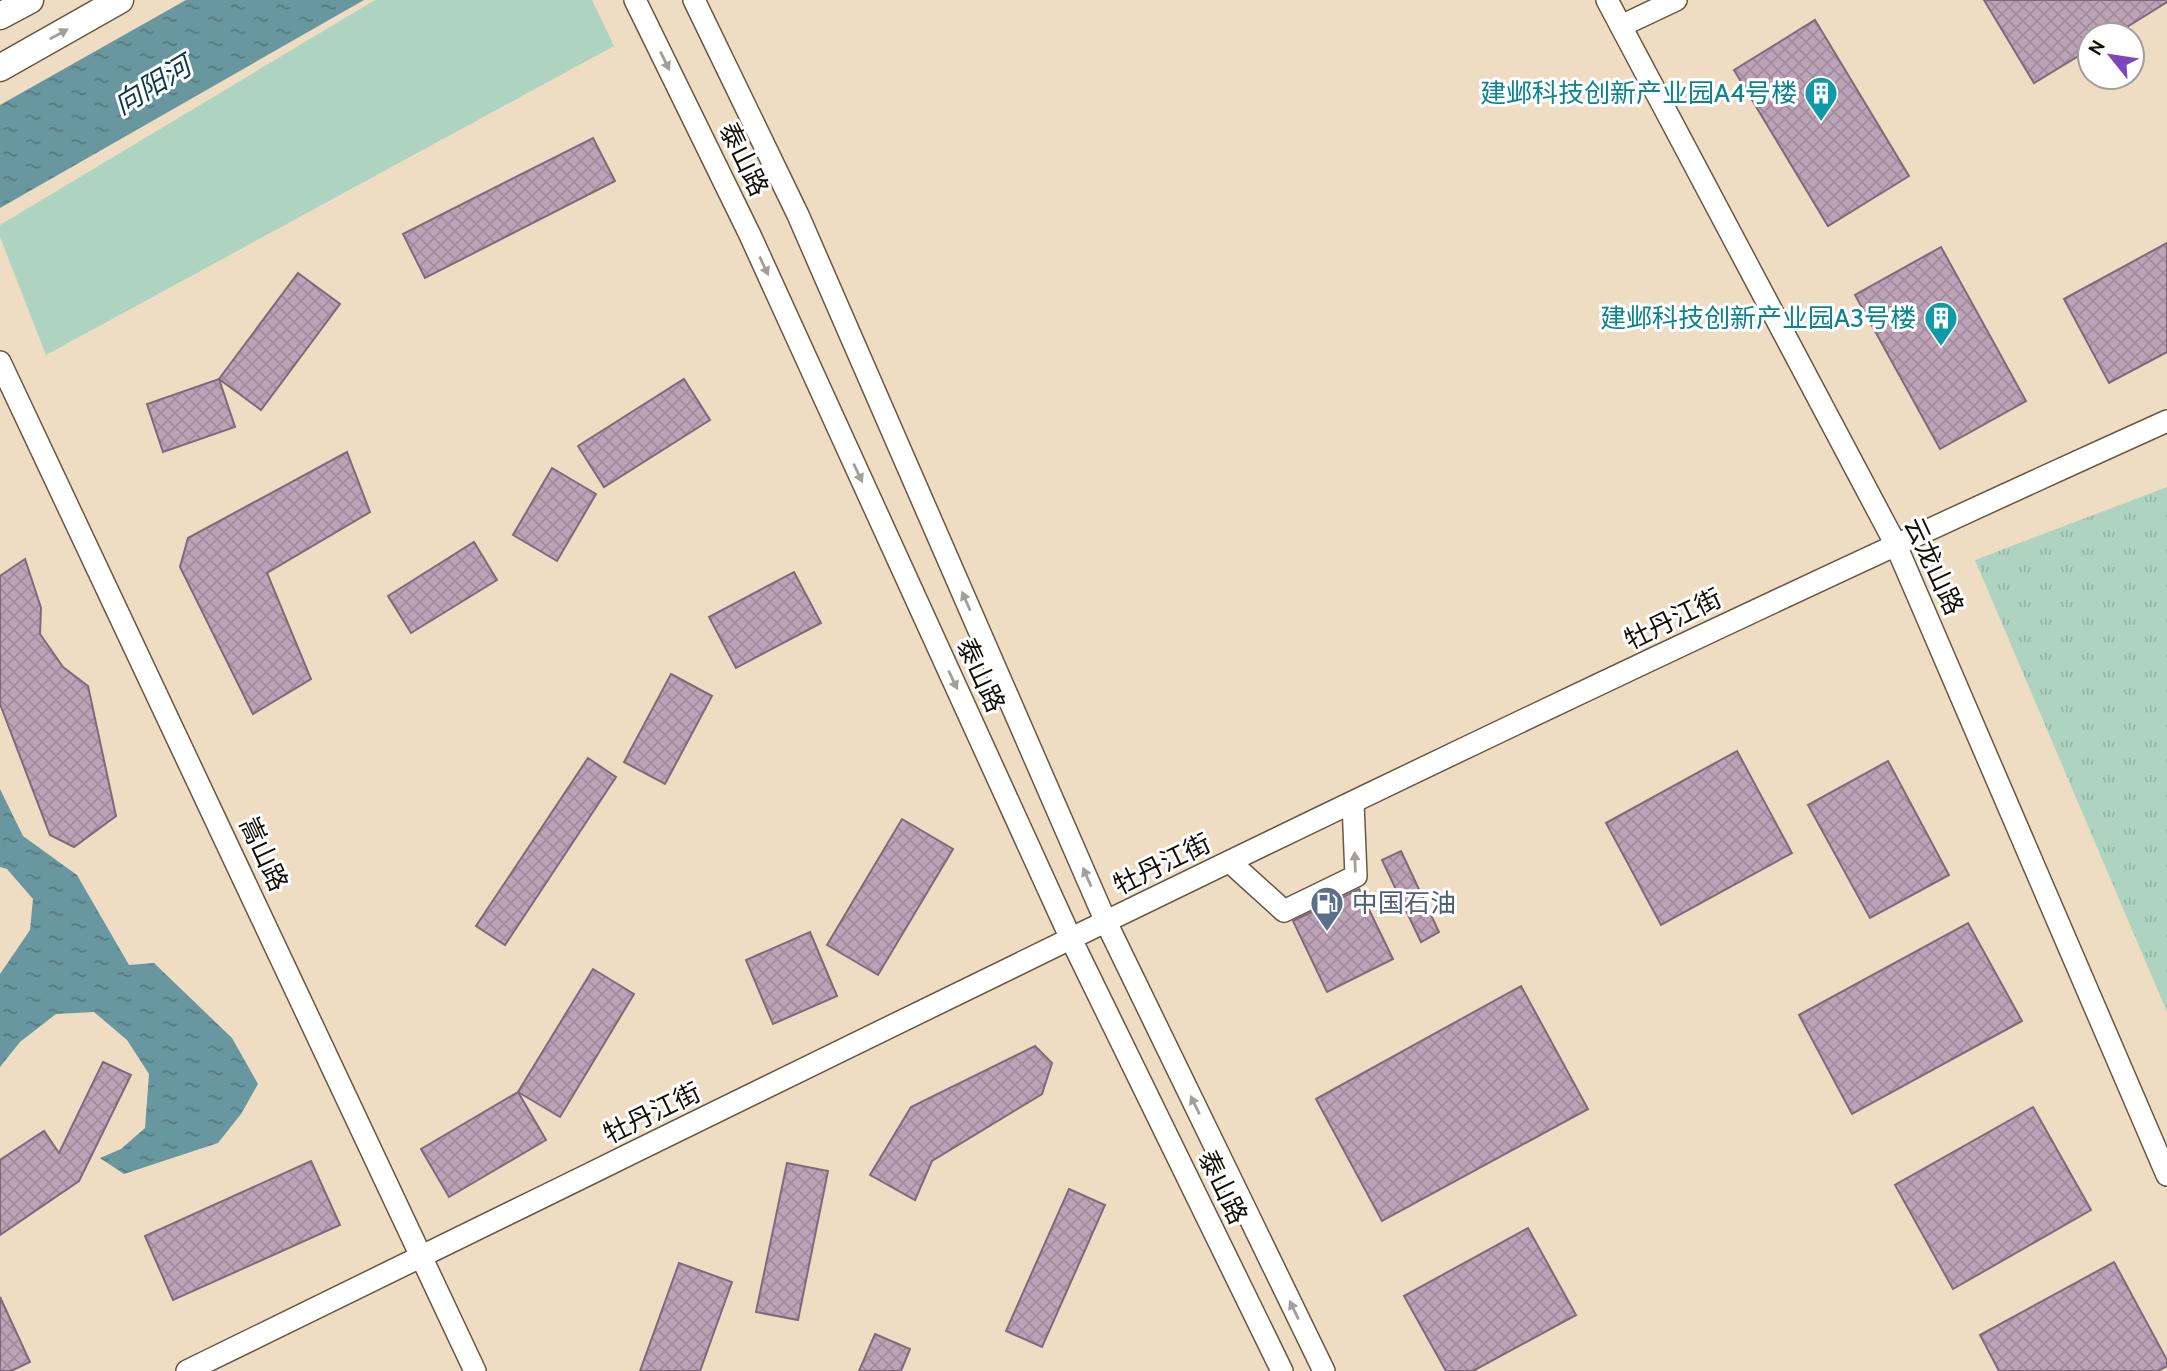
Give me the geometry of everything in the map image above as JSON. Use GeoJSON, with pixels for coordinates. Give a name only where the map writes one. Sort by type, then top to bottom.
{"type":"FeatureCollection","features":[{"type":"Feature","properties":{"kind":"main road"},"geometry":{"type":"LineString","coordinates":[[0,16],[30,0]]}},
{"type":"Feature","properties":{"kind":"main road"},"geometry":{"type":"LineString","coordinates":[[0,68],[120,0]]}},
{"type":"Feature","properties":{"kind":"street","name":"泰山路"},"geometry":{"type":"LineString","coordinates":[[635,0],[750,235],[1071,939],[1282,1371]]}},
{"type":"Feature","properties":{"kind":"street","name":"泰山路"},"geometry":{"type":"LineString","coordinates":[[694,0],[798,215],[1107,922],[1324,1371]]}},
{"type":"Feature","properties":{"kind":"street","name":"云龙山路"},"geometry":{"type":"LineString","coordinates":[[1607,0],[1895,544],[2167,1175]]}},
{"type":"Feature","properties":{"kind":"street"},"geometry":{"type":"LineString","coordinates":[[1621,26],[1676,0]]}},
{"type":"Feature","properties":{"kind":"street","name":"嵩山路"},"geometry":{"type":"LineString","coordinates":[[0,362],[475,1371]]}},
{"type":"Feature","properties":{"kind":"street","name":"牡丹江街"},"geometry":{"type":"LineString","coordinates":[[187,1371],[1230,862],[1895,544],[2167,421]]}},
{"type":"Feature","properties":{"kind":"street"},"geometry":{"type":"LineString","coordinates":[[1230,862],[1284,912],[1356,876],[1353,803]]}},
{"type":"Feature","properties":{"kind":"green space"},"geometry":{"type":"Polygon","coordinates":[[[375,0],[592,0],[614,46],[46,355],[0,237],[0,225],[375,0]]]}},
{"type":"Feature","properties":{"kind":"green space"},"geometry":{"type":"Polygon","coordinates":[[[2167,487],[2167,1012],[1975,560],[2167,487]]]}},
{"type":"Feature","properties":{"kind":"water","name":"向阳河"},"geometry":{"type":"Polygon","coordinates":[[[186,0],[364,0],[0,208],[0,105],[186,0]]]}},
{"type":"Feature","properties":{"kind":"water"},"geometry":{"type":"Polygon","coordinates":[[[0,789],[23,836],[77,875],[129,965],[154,963],[232,1038],[258,1084],[241,1114],[218,1143],[124,1174],[100,1158],[121,1149],[145,1128],[149,1074],[127,1040],[94,1012],[56,1014],[20,1042],[0,1067],[0,974],[30,930],[33,899],[7,869],[0,867],[0,789]]]}},
{"type":"Feature","properties":{"kind":"building"},"geometry":{"type":"Polygon","coordinates":[[[1984,0],[2167,0],[2136,21],[2076,21],[2076,58],[2034,83],[1984,0]]]}},
{"type":"Feature","properties":{"kind":"building","name":"建邺科技创新产业园A4号楼"},"geometry":{"type":"Polygon","coordinates":[[[1815,20],[1909,176],[1828,226],[1734,70],[1815,20]]]}},
{"type":"Feature","properties":{"kind":"building"},"geometry":{"type":"Polygon","coordinates":[[[593,138],[615,181],[425,278],[403,234],[593,138]]]}},
{"type":"Feature","properties":{"kind":"building"},"geometry":{"type":"Polygon","coordinates":[[[2167,243],[2167,352],[2109,383],[2064,299],[2167,243]]]}},
{"type":"Feature","properties":{"kind":"building","name":"建邺科技创新产业园A3号楼"},"geometry":{"type":"Polygon","coordinates":[[[1941,247],[2026,401],[1940,449],[1855,295],[1941,247]]]}},
{"type":"Feature","properties":{"kind":"building"},"geometry":{"type":"Polygon","coordinates":[[[298,273],[340,304],[261,410],[219,379],[298,273]]]}},
{"type":"Feature","properties":{"kind":"building"},"geometry":{"type":"Polygon","coordinates":[[[219,379],[235,427],[163,452],[147,404],[219,379]]]}},
{"type":"Feature","properties":{"kind":"building"},"geometry":{"type":"Polygon","coordinates":[[[684,379],[710,420],[604,487],[578,446],[684,379]]]}},
{"type":"Feature","properties":{"kind":"building"},"geometry":{"type":"Polygon","coordinates":[[[347,452],[370,512],[267,573],[311,679],[253,714],[180,567],[188,538],[347,452]]]}},
{"type":"Feature","properties":{"kind":"building"},"geometry":{"type":"Polygon","coordinates":[[[552,468],[596,494],[557,561],[513,535],[552,468]]]}},
{"type":"Feature","properties":{"kind":"building"},"geometry":{"type":"Polygon","coordinates":[[[474,542],[497,580],[411,633],[388,596],[474,542]]]}},
{"type":"Feature","properties":{"kind":"building"},"geometry":{"type":"Polygon","coordinates":[[[25,559],[41,608],[40,634],[63,667],[88,686],[116,816],[74,847],[50,835],[0,704],[0,576],[25,559]]]}},
{"type":"Feature","properties":{"kind":"building"},"geometry":{"type":"Polygon","coordinates":[[[794,572],[821,623],[736,668],[709,617],[794,572]]]}},
{"type":"Feature","properties":{"kind":"building"},"geometry":{"type":"Polygon","coordinates":[[[671,674],[712,696],[665,784],[624,762],[671,674]]]}},
{"type":"Feature","properties":{"kind":"building"},"geometry":{"type":"Polygon","coordinates":[[[1737,751],[1792,853],[1661,925],[1606,823],[1737,751]]]}},
{"type":"Feature","properties":{"kind":"building"},"geometry":{"type":"Polygon","coordinates":[[[588,758],[616,777],[505,945],[476,926],[588,758]]]}},
{"type":"Feature","properties":{"kind":"building"},"geometry":{"type":"Polygon","coordinates":[[[1888,761],[1949,875],[1870,918],[1808,805],[1888,761]]]}},
{"type":"Feature","properties":{"kind":"building"},"geometry":{"type":"Polygon","coordinates":[[[902,819],[953,849],[878,975],[827,945],[902,819]]]}},
{"type":"Feature","properties":{"kind":"building"},"geometry":{"type":"Polygon","coordinates":[[[1401,851],[1439,932],[1421,942],[1382,860],[1401,851]]]}},
{"type":"Feature","properties":{"kind":"building"},"geometry":{"type":"Polygon","coordinates":[[[1359,889],[1393,959],[1327,992],[1293,921],[1359,889]]]}},
{"type":"Feature","properties":{"kind":"building"},"geometry":{"type":"Polygon","coordinates":[[[1968,923],[2022,1021],[1852,1114],[1799,1015],[1968,923]]]}},
{"type":"Feature","properties":{"kind":"building"},"geometry":{"type":"Polygon","coordinates":[[[810,932],[837,996],[773,1024],[746,960],[810,932]]]}},
{"type":"Feature","properties":{"kind":"building"},"geometry":{"type":"Polygon","coordinates":[[[593,969],[634,994],[560,1117],[518,1092],[593,969]]]}},
{"type":"Feature","properties":{"kind":"building"},"geometry":{"type":"Polygon","coordinates":[[[1521,986],[1588,1109],[1382,1221],[1316,1099],[1521,986]]]}},
{"type":"Feature","properties":{"kind":"building"},"geometry":{"type":"Polygon","coordinates":[[[1035,1046],[1052,1063],[1042,1094],[932,1161],[915,1200],[870,1175],[911,1107],[1035,1046]]]}},
{"type":"Feature","properties":{"kind":"building"},"geometry":{"type":"Polygon","coordinates":[[[103,1062],[131,1075],[79,1181],[0,1235],[0,1160],[44,1131],[59,1153],[103,1062]]]}},
{"type":"Feature","properties":{"kind":"building"},"geometry":{"type":"Polygon","coordinates":[[[518,1092],[546,1140],[449,1197],[421,1149],[518,1092]]]}},
{"type":"Feature","properties":{"kind":"building"},"geometry":{"type":"Polygon","coordinates":[[[2033,1107],[2091,1210],[1953,1289],[1895,1185],[2033,1107]]]}},
{"type":"Feature","properties":{"kind":"building"},"geometry":{"type":"Polygon","coordinates":[[[311,1161],[340,1225],[173,1300],[145,1236],[311,1161]]]}},
{"type":"Feature","properties":{"kind":"building"},"geometry":{"type":"Polygon","coordinates":[[[787,1163],[828,1171],[798,1320],[756,1312],[787,1163]]]}},
{"type":"Feature","properties":{"kind":"building"},"geometry":{"type":"Polygon","coordinates":[[[1069,1189],[1105,1205],[1042,1347],[1006,1331],[1069,1189]]]}},
{"type":"Feature","properties":{"kind":"building"},"geometry":{"type":"Polygon","coordinates":[[[1528,1228],[1576,1315],[1473,1371],[1446,1371],[1404,1296],[1528,1228]]]}},
{"type":"Feature","properties":{"kind":"building"},"geometry":{"type":"Polygon","coordinates":[[[2114,1262],[2167,1360],[2167,1366],[2158,1371],[1999,1371],[1980,1335],[2114,1262]]]}},
{"type":"Feature","properties":{"kind":"building"},"geometry":{"type":"Polygon","coordinates":[[[679,1263],[732,1282],[700,1371],[640,1371],[679,1263]]]}},
{"type":"Feature","properties":{"kind":"building"},"geometry":{"type":"Polygon","coordinates":[[[0,1297],[30,1362],[11,1371],[0,1371],[0,1297]]]}},
{"type":"Feature","properties":{"kind":"building"},"geometry":{"type":"Polygon","coordinates":[[[875,1334],[910,1349],[901,1371],[859,1371],[875,1334]]]}},
{"type":"Feature","properties":{"kind":"place","name":"建邺科技创新产业园A4号楼"},"geometry":{"type":"Point","coordinates":[1821,123]}},
{"type":"Feature","properties":{"kind":"place","name":"建邺科技创新产业园A3号楼"},"geometry":{"type":"Point","coordinates":[1941,348]}},
{"type":"Feature","properties":{"kind":"place","name":"中国石油"},"geometry":{"type":"Point","coordinates":[1327,933]}}]}
